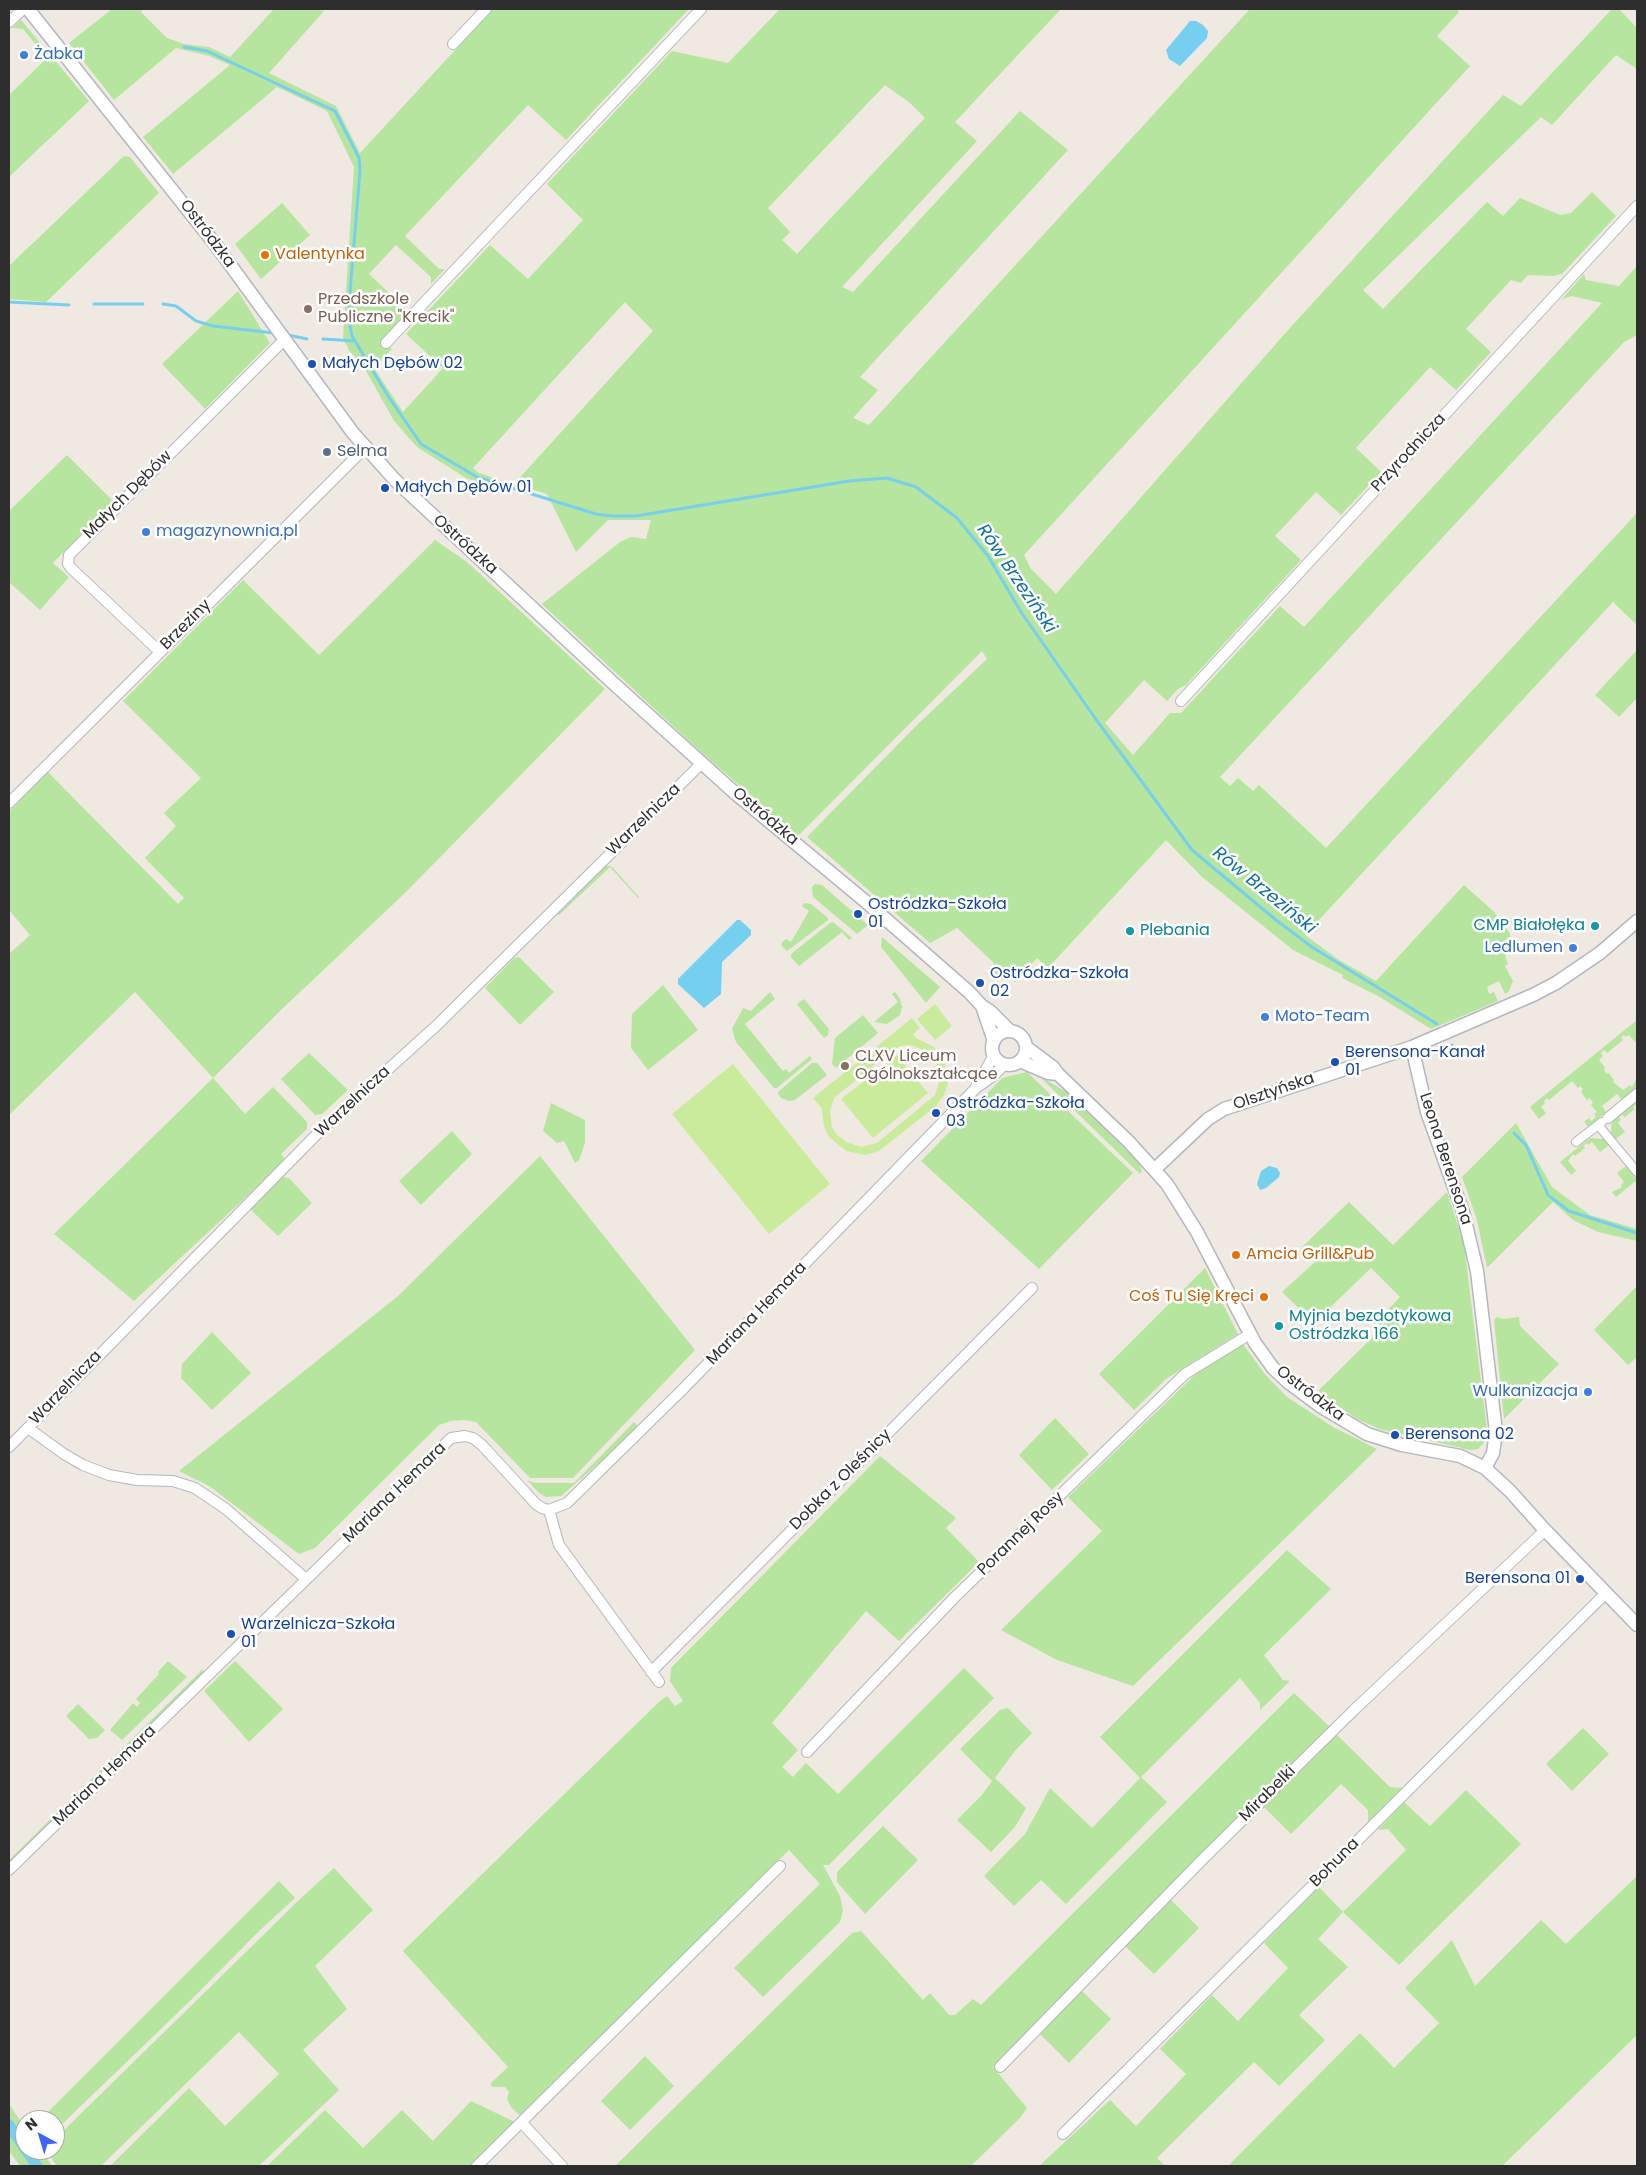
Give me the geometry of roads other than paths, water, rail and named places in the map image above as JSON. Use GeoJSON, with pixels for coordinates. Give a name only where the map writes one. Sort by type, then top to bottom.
{"type":"FeatureCollection","features":[{"type":"Feature","properties":{"kind":"street"},"geometry":{"type":"LineString","coordinates":[[9,22],[23,9]]}},
{"type":"Feature","properties":{"kind":"street","name":"Ostródzka"},"geometry":{"type":"LineString","coordinates":[[28,9],[198,222],[365,448],[408,493],[736,794],[865,901],[969,992],[1010,1031]]}},
{"type":"Feature","properties":{"kind":"street"},"geometry":{"type":"LineString","coordinates":[[453,44],[486,9]]}},
{"type":"Feature","properties":{"kind":"street"},"geometry":{"type":"LineString","coordinates":[[386,344],[701,9]]}},
{"type":"Feature","properties":{"kind":"street","name":"Przyrodnicza"},"geometry":{"type":"LineString","coordinates":[[1181,701],[1637,206]]}},
{"type":"Feature","properties":{"kind":"street","name":"Małych Dębów"},"geometry":{"type":"LineString","coordinates":[[160,652],[71,568],[68,564],[69,555],[284,340]]}},
{"type":"Feature","properties":{"kind":"street","name":"Brzeziny"},"geometry":{"type":"LineString","coordinates":[[9,803],[365,448]]}},
{"type":"Feature","properties":{"kind":"street","name":"Warzelnicza"},"geometry":{"type":"LineString","coordinates":[[9,1447],[321,1130],[436,1026],[702,763]]}},
{"type":"Feature","properties":{"kind":"street"},"geometry":{"type":"LineString","coordinates":[[1412,1047],[1550,986],[1600,953],[1637,921]]}},
{"type":"Feature","properties":{"kind":"street","name":"Ostródzka"},"geometry":{"type":"LineString","coordinates":[[982,1006],[994,1041]]}},
{"type":"Feature","properties":{"kind":"street"},"geometry":{"type":"LineString","coordinates":[[1010,1031],[1019,1034],[1026,1047],[1020,1061],[1015,1064],[1005,1064],[994,1055],[994,1041],[1000,1034],[1010,1031]]}},
{"type":"Feature","properties":{"kind":"street","name":"Ostródzka"},"geometry":{"type":"LineString","coordinates":[[1026,1047],[1053,1067],[1155,1169],[1167,1184],[1192,1223],[1250,1334],[1266,1359],[1289,1383],[1356,1428],[1378,1438],[1402,1445],[1460,1456],[1485,1468],[1510,1491],[1637,1626]]}},
{"type":"Feature","properties":{"kind":"street","name":"Olsztyńska"},"geometry":{"type":"LineString","coordinates":[[1155,1169],[1208,1119],[1224,1109],[1412,1047]]}},
{"type":"Feature","properties":{"kind":"street","name":"Leona Berensona"},"geometry":{"type":"LineString","coordinates":[[1412,1047],[1427,1112],[1463,1212],[1477,1271],[1496,1432],[1493,1453],[1485,1468]]}},
{"type":"Feature","properties":{"kind":"street","name":"Mariana Hemara"},"geometry":{"type":"LineString","coordinates":[[976,1088],[994,1055]]}},
{"type":"Feature","properties":{"kind":"street","name":"Ostródzka"},"geometry":{"type":"LineString","coordinates":[[1020,1061],[1048,1073],[1058,1074]]}},
{"type":"Feature","properties":{"kind":"street","name":"Mariana Hemara"},"geometry":{"type":"LineString","coordinates":[[9,1870],[447,1441],[457,1436],[473,1438],[482,1445],[536,1504],[549,1510],[567,1503],[784,1287],[976,1088],[1005,1064]]}},
{"type":"Feature","properties":{"kind":"street"},"geometry":{"type":"LineString","coordinates":[[1576,1142],[1637,1094]]}},
{"type":"Feature","properties":{"kind":"street"},"geometry":{"type":"LineString","coordinates":[[1598,1125],[1637,1172]]}},
{"type":"Feature","properties":{"kind":"street","name":"Dobka z Oleśnicy"},"geometry":{"type":"LineString","coordinates":[[651,1672],[1032,1288]]}},
{"type":"Feature","properties":{"kind":"street","name":"Porannej Rosy"},"geometry":{"type":"LineString","coordinates":[[807,1752],[955,1597],[1185,1374],[1250,1334]]}},
{"type":"Feature","properties":{"kind":"street"},"geometry":{"type":"LineString","coordinates":[[28,1428],[82,1465],[109,1475],[137,1480],[173,1482],[195,1488],[226,1509],[306,1579]]}},
{"type":"Feature","properties":{"kind":"street"},"geometry":{"type":"LineString","coordinates":[[549,1510],[559,1545],[659,1682]]}},
{"type":"Feature","properties":{"kind":"street","name":"Mirabelki"},"geometry":{"type":"LineString","coordinates":[[1000,2067],[1201,1861],[1342,1722],[1540,1536],[1544,1529]]}},
{"type":"Feature","properties":{"kind":"street","name":"Bohuna"},"geometry":{"type":"LineString","coordinates":[[1063,2134],[1606,1593]]}},
{"type":"Feature","properties":{"kind":"street"},"geometry":{"type":"LineString","coordinates":[[477,2166],[780,1866]]}},
{"type":"Feature","properties":{"kind":"street"},"geometry":{"type":"LineString","coordinates":[[522,2122],[562,2166]]}},
{"type":"Feature","properties":{"kind":"water"},"geometry":{"type":"Polygon","coordinates":[[[1190,21],[1196,21],[1203,25],[1208,31],[1207,38],[1180,66],[1169,59],[1166,50],[1190,21]]]}},
{"type":"Feature","properties":{"kind":"water"},"geometry":{"type":"Polygon","coordinates":[[[737,920],[740,920],[751,930],[751,935],[722,962],[721,994],[704,1008],[678,984],[678,979],[737,920]]]}},
{"type":"Feature","properties":{"kind":"water"},"geometry":{"type":"Polygon","coordinates":[[[1269,1166],[1277,1168],[1280,1173],[1279,1177],[1266,1188],[1260,1190],[1257,1184],[1261,1171],[1269,1166]]]}},
{"type":"Feature","properties":{"kind":"waterway","name":"Rów Brzeziński"},"geometry":{"type":"LineString","coordinates":[[184,47],[207,51],[335,111],[359,158],[360,171],[349,304],[352,336],[388,396],[421,444],[477,477],[596,514],[612,516],[636,516],[849,481],[887,478],[916,487],[957,518],[988,556],[1021,612],[1095,718],[1192,850],[1276,920],[1312,947],[1437,1024]]}},
{"type":"Feature","properties":{"kind":"waterway","name":"Rów Brzeziński"},"geometry":{"type":"LineString","coordinates":[[9,302],[69,305]]}},
{"type":"Feature","properties":{"kind":"waterway","name":"Rów Brzeziński"},"geometry":{"type":"LineString","coordinates":[[94,304],[143,304]]}},
{"type":"Feature","properties":{"kind":"waterway","name":"Rów Brzeziński"},"geometry":{"type":"LineString","coordinates":[[163,304],[176,306],[196,321],[213,326],[274,333]]}},
{"type":"Feature","properties":{"kind":"waterway","name":"Rów Brzeziński"},"geometry":{"type":"LineString","coordinates":[[288,335],[307,339]]}},
{"type":"Feature","properties":{"kind":"waterway","name":"Rów Brzeziński"},"geometry":{"type":"LineString","coordinates":[[323,339],[355,341]]}},
{"type":"Feature","properties":{"kind":"waterway","name":"Rów Brzeziński"},"geometry":{"type":"LineString","coordinates":[[1452,1045],[1455,1050]]}},
{"type":"Feature","properties":{"kind":"waterway","name":"Rów Brzeziński"},"geometry":{"type":"LineString","coordinates":[[1514,1133],[1526,1145],[1548,1195],[1569,1211],[1637,1233]]}},
{"type":"Feature","properties":{"kind":"waterway"},"geometry":{"type":"LineString","coordinates":[[9,2125],[15,2134]]}},
{"type":"Feature","properties":{"kind":"waterway"},"geometry":{"type":"LineString","coordinates":[[33,2160],[37,2166]]}},
{"type":"Feature","properties":{"kind":"place","name":"Żabka"},"geometry":{"type":"Point","coordinates":[24,55]}},
{"type":"Feature","properties":{"kind":"place","name":"Valentynka"},"geometry":{"type":"Point","coordinates":[265,255]}},
{"type":"Feature","properties":{"kind":"place","name":"Przedszkole Publiczne \"Krecik\""},"geometry":{"type":"Point","coordinates":[308,309]}},
{"type":"Feature","properties":{"kind":"place","name":"Małych Dębów 02"},"geometry":{"type":"Point","coordinates":[312,364]}},
{"type":"Feature","properties":{"kind":"place","name":"Selma"},"geometry":{"type":"Point","coordinates":[327,452]}},
{"type":"Feature","properties":{"kind":"place","name":"Małych Dębów 01"},"geometry":{"type":"Point","coordinates":[385,488]}},
{"type":"Feature","properties":{"kind":"place","name":"magazynownia.pl"},"geometry":{"type":"Point","coordinates":[146,532]}},
{"type":"Feature","properties":{"kind":"place","name":"Ostródzka-Szkoła 01"},"geometry":{"type":"Point","coordinates":[858,914]}},
{"type":"Feature","properties":{"kind":"place","name":"CMP Białołęka"},"geometry":{"type":"Point","coordinates":[1595,926]}},
{"type":"Feature","properties":{"kind":"place","name":"Plebania"},"geometry":{"type":"Point","coordinates":[1130,931]}},
{"type":"Feature","properties":{"kind":"place","name":"Ledlumen"},"geometry":{"type":"Point","coordinates":[1573,948]}},
{"type":"Feature","properties":{"kind":"place","name":"Ostródzka-Szkoła 02"},"geometry":{"type":"Point","coordinates":[980,983]}},
{"type":"Feature","properties":{"kind":"place","name":"Moto-Team"},"geometry":{"type":"Point","coordinates":[1265,1017]}},
{"type":"Feature","properties":{"kind":"place","name":"Berensona-Kanał 01"},"geometry":{"type":"Point","coordinates":[1335,1062]}},
{"type":"Feature","properties":{"kind":"place","name":"CLXV Liceum Ogólnokształcące"},"geometry":{"type":"Point","coordinates":[845,1066]}},
{"type":"Feature","properties":{"kind":"place","name":"Ostródzka-Szkoła 03"},"geometry":{"type":"Point","coordinates":[936,1113]}},
{"type":"Feature","properties":{"kind":"place","name":"Amcia Grill&Pub"},"geometry":{"type":"Point","coordinates":[1236,1255]}},
{"type":"Feature","properties":{"kind":"place","name":"Coś Tu Się Kręci"},"geometry":{"type":"Point","coordinates":[1264,1297]}},
{"type":"Feature","properties":{"kind":"place","name":"Myjnia bezdotykowa Ostródzka 166"},"geometry":{"type":"Point","coordinates":[1279,1326]}},
{"type":"Feature","properties":{"kind":"place","name":"Wulkanizacja"},"geometry":{"type":"Point","coordinates":[1588,1392]}},
{"type":"Feature","properties":{"kind":"place","name":"Berensona 02"},"geometry":{"type":"Point","coordinates":[1395,1435]}},
{"type":"Feature","properties":{"kind":"place","name":"Berensona 01"},"geometry":{"type":"Point","coordinates":[1580,1579]}},
{"type":"Feature","properties":{"kind":"place","name":"Warzelnicza-Szkoła 01"},"geometry":{"type":"Point","coordinates":[231,1634]}}]}
